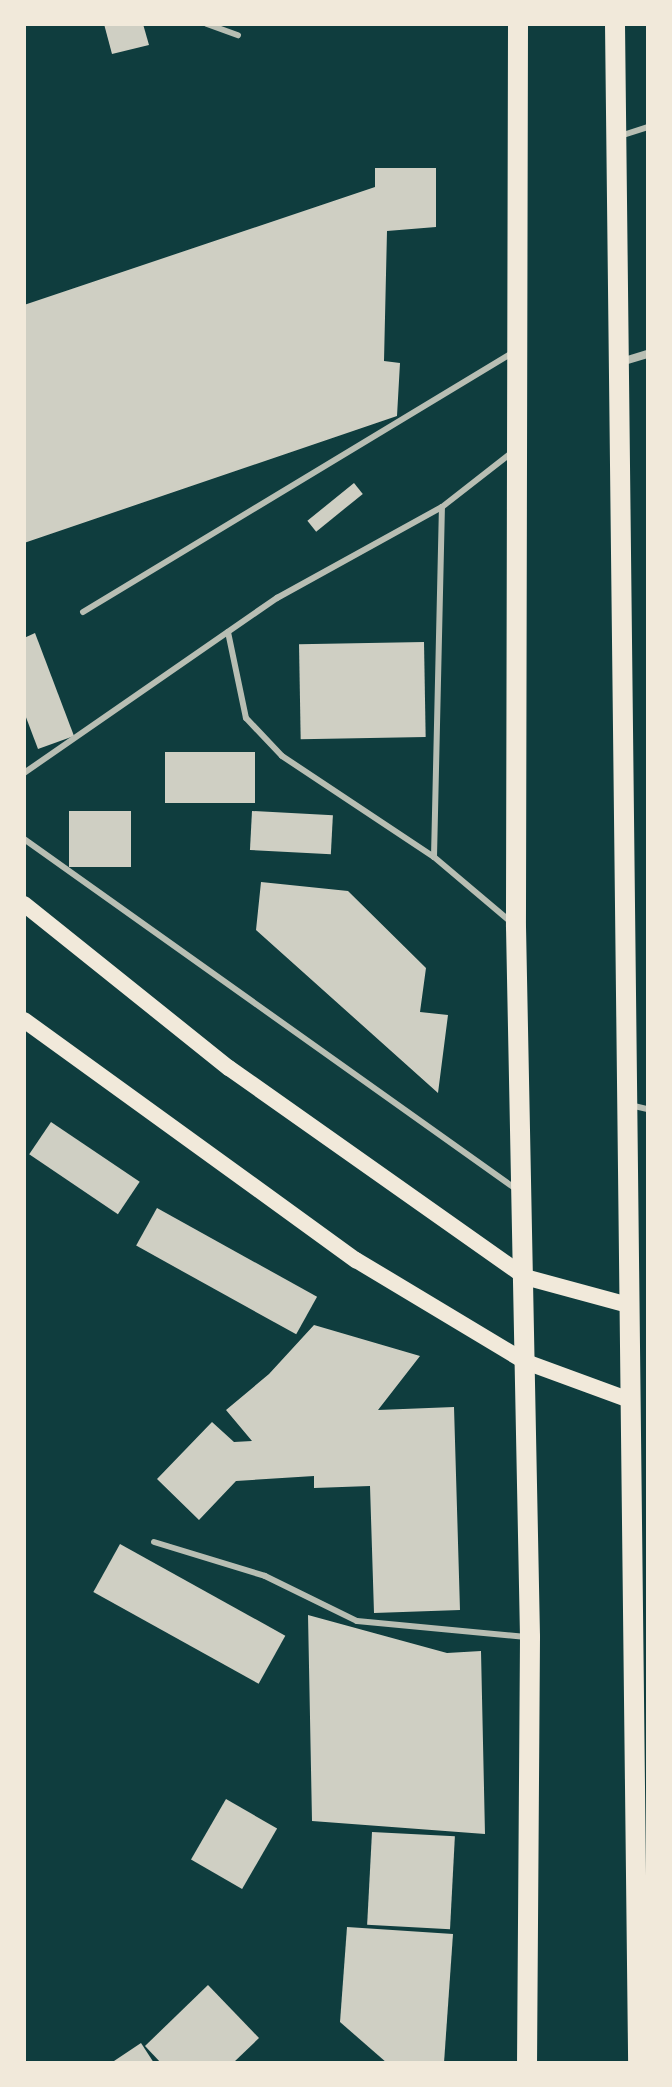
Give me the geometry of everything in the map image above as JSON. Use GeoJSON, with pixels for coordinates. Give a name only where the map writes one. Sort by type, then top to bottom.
{"type":"FeatureCollection","features":[{"type":"Feature","properties":{"kind":"main road"},"geometry":{"type":"LineString","coordinates":[[518,24],[516,927],[525,1196],[530,1637],[527,2063]]}},
{"type":"Feature","properties":{"kind":"main road"},"geometry":{"type":"LineString","coordinates":[[615,24],[621,362],[628,1305],[634,1400],[638,2063]]}},
{"type":"Feature","properties":{"kind":"main road"},"geometry":{"type":"LineString","coordinates":[[24,904],[229,1068],[525,1277],[628,1305]]}},
{"type":"Feature","properties":{"kind":"main road"},"geometry":{"type":"LineString","coordinates":[[24,1020],[356,1260],[526,1362],[634,1400]]}},
{"type":"Feature","properties":{"kind":"street"},"geometry":{"type":"LineString","coordinates":[[621,362],[648,354]]}},
{"type":"Feature","properties":{"kind":"lane"},"geometry":{"type":"LineString","coordinates":[[207,24],[238,35]]}},
{"type":"Feature","properties":{"kind":"lane"},"geometry":{"type":"LineString","coordinates":[[617,138],[648,127]]}},
{"type":"Feature","properties":{"kind":"lane"},"geometry":{"type":"LineString","coordinates":[[83,612],[515,351]]}},
{"type":"Feature","properties":{"kind":"lane"},"geometry":{"type":"LineString","coordinates":[[24,773],[277,598],[442,507],[517,448]]}},
{"type":"Feature","properties":{"kind":"lane"},"geometry":{"type":"LineString","coordinates":[[434,857],[442,507]]}},
{"type":"Feature","properties":{"kind":"lane"},"geometry":{"type":"LineString","coordinates":[[228,632],[246,718],[282,756],[434,857],[516,927]]}},
{"type":"Feature","properties":{"kind":"lane"},"geometry":{"type":"LineString","coordinates":[[24,839],[525,1196]]}},
{"type":"Feature","properties":{"kind":"lane"},"geometry":{"type":"LineString","coordinates":[[627,1105],[648,1109]]}},
{"type":"Feature","properties":{"kind":"lane"},"geometry":{"type":"LineString","coordinates":[[154,1542],[265,1576],[357,1621],[530,1637]]}},
{"type":"Feature","properties":{"kind":"building"},"geometry":{"type":"Polygon","coordinates":[[[104,24],[143,24],[149,45],[112,54],[104,24]]]}},
{"type":"Feature","properties":{"kind":"building"},"geometry":{"type":"Polygon","coordinates":[[[375,168],[436,168],[436,227],[387,231],[384,361],[400,363],[397,416],[24,543],[24,305],[375,187],[375,168]]]}},
{"type":"Feature","properties":{"kind":"building"},"geometry":{"type":"Polygon","coordinates":[[[354,483],[363,494],[316,532],[307,521],[354,483]]]}},
{"type":"Feature","properties":{"kind":"building"},"geometry":{"type":"Polygon","coordinates":[[[35,633],[74,736],[38,749],[24,712],[24,638],[35,633]]]}},
{"type":"Feature","properties":{"kind":"building"},"geometry":{"type":"Polygon","coordinates":[[[424,642],[426,737],[301,739],[299,644],[424,642]]]}},
{"type":"Feature","properties":{"kind":"building"},"geometry":{"type":"Polygon","coordinates":[[[165,752],[255,752],[255,803],[165,803],[165,752]]]}},
{"type":"Feature","properties":{"kind":"building"},"geometry":{"type":"Polygon","coordinates":[[[69,811],[131,811],[131,867],[69,867],[69,811]]]}},
{"type":"Feature","properties":{"kind":"building"},"geometry":{"type":"Polygon","coordinates":[[[252,811],[333,815],[331,854],[250,850],[252,811]]]}},
{"type":"Feature","properties":{"kind":"building"},"geometry":{"type":"Polygon","coordinates":[[[261,882],[348,891],[426,968],[420,1012],[448,1015],[438,1093],[256,930],[261,882]]]}},
{"type":"Feature","properties":{"kind":"building"},"geometry":{"type":"Polygon","coordinates":[[[51,1122],[140,1182],[118,1214],[29,1154],[51,1122]]]}},
{"type":"Feature","properties":{"kind":"building"},"geometry":{"type":"Polygon","coordinates":[[[157,1208],[317,1297],[296,1334],[136,1246],[157,1208]]]}},
{"type":"Feature","properties":{"kind":"building"},"geometry":{"type":"Polygon","coordinates":[[[314,1325],[420,1356],[378,1410],[454,1407],[460,1610],[374,1613],[370,1486],[314,1488],[314,1476],[236,1481],[199,1520],[157,1479],[212,1422],[234,1442],[252,1441],[226,1410],[269,1374],[314,1325]]]}},
{"type":"Feature","properties":{"kind":"building"},"geometry":{"type":"Polygon","coordinates":[[[120,1544],[285,1636],[259,1684],[93,1592],[120,1544]]]}},
{"type":"Feature","properties":{"kind":"building"},"geometry":{"type":"Polygon","coordinates":[[[308,1615],[447,1653],[481,1651],[485,1834],[312,1821],[308,1615]]]}},
{"type":"Feature","properties":{"kind":"building"},"geometry":{"type":"Polygon","coordinates":[[[226,1799],[277,1828],[242,1889],[191,1860],[226,1799]]]}},
{"type":"Feature","properties":{"kind":"building"},"geometry":{"type":"Polygon","coordinates":[[[372,1832],[455,1836],[450,1929],[367,1925],[372,1832]]]}},
{"type":"Feature","properties":{"kind":"building"},"geometry":{"type":"Polygon","coordinates":[[[347,1927],[453,1934],[444,2063],[387,2063],[340,2022],[347,1927]]]}},
{"type":"Feature","properties":{"kind":"building"},"geometry":{"type":"Polygon","coordinates":[[[208,1985],[259,2038],[233,2063],[161,2063],[145,2046],[208,1985]]]}},
{"type":"Feature","properties":{"kind":"building"},"geometry":{"type":"Polygon","coordinates":[[[141,2043],[154,2063],[111,2063],[141,2043]]]}}]}
